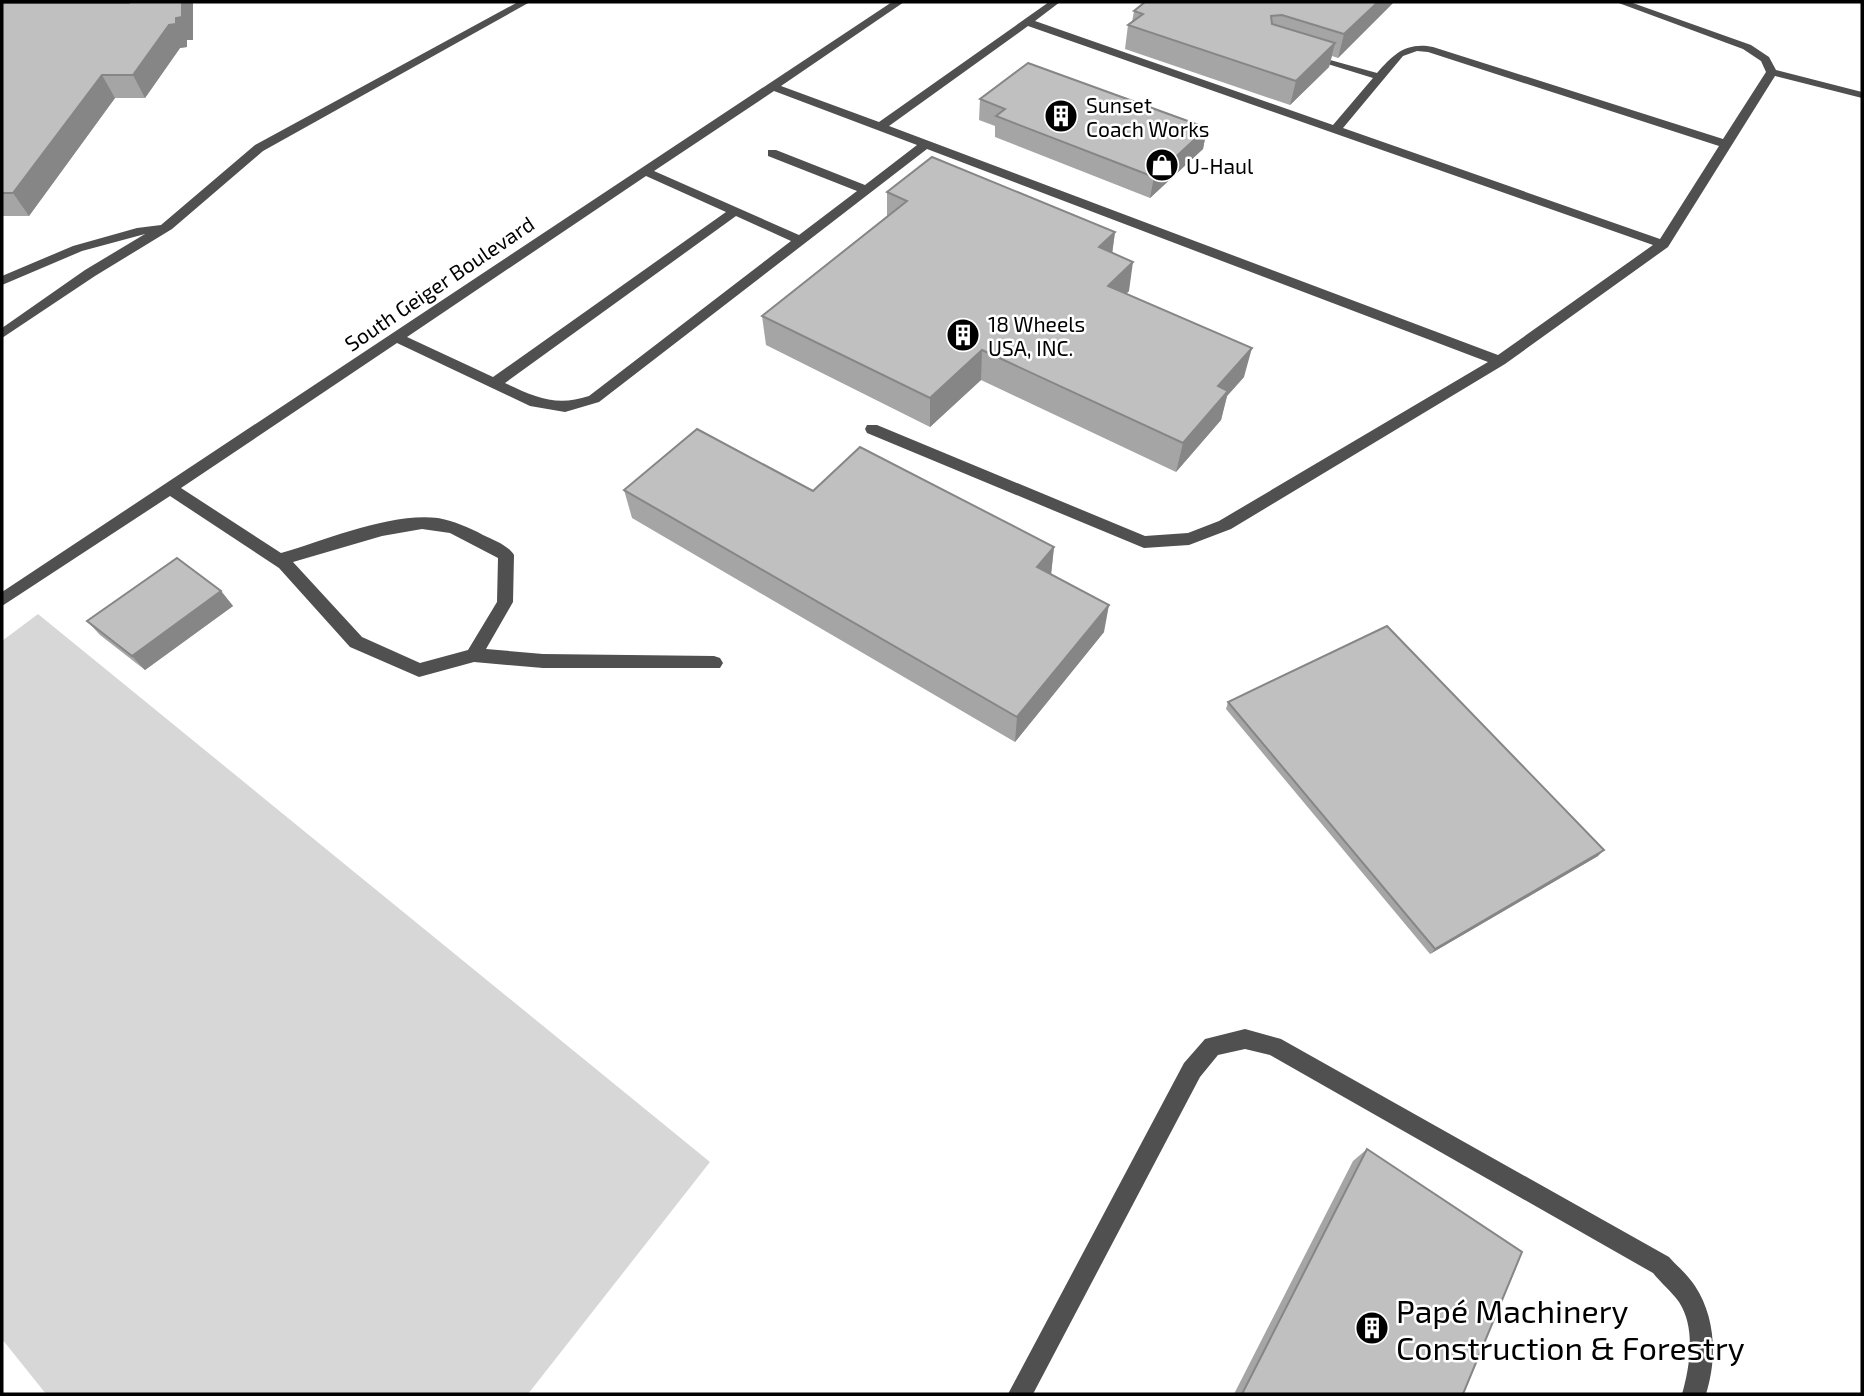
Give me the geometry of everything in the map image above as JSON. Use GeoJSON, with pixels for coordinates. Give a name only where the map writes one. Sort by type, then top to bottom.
{"type":"FeatureCollection","features":[{"type":"Feature","properties":{"kind":"street"},"geometry":{"type":"LineString","coordinates":[[2,334],[90,273],[168,226],[259,148],[525,2]]}},
{"type":"Feature","properties":{"kind":"street","name":"South Geiger Boulevard"},"geometry":{"type":"LineString","coordinates":[[2,600],[899,2]]}},
{"type":"Feature","properties":{"kind":"street"},"geometry":{"type":"LineString","coordinates":[[880,127],[1055,2]]}},
{"type":"Feature","properties":{"kind":"street"},"geometry":{"type":"LineString","coordinates":[[1621,2],[1747,47],[1765,59],[1772,72],[1862,95]]}},
{"type":"Feature","properties":{"kind":"street"},"geometry":{"type":"LineString","coordinates":[[1026,22],[1663,244]]}},
{"type":"Feature","properties":{"kind":"street"},"geometry":{"type":"LineString","coordinates":[[1335,130],[1406,50],[1429,49],[1726,144]]}},
{"type":"Feature","properties":{"kind":"street"},"geometry":{"type":"LineString","coordinates":[[1296,50],[1380,77]]}},
{"type":"Feature","properties":{"kind":"street"},"geometry":{"type":"LineString","coordinates":[[872,429],[1144,542],[1189,539],[1225,525],[1500,361],[1663,244],[1772,72]]}},
{"type":"Feature","properties":{"kind":"street"},"geometry":{"type":"LineString","coordinates":[[772,86],[1500,361]]}},
{"type":"Feature","properties":{"kind":"street"},"geometry":{"type":"LineString","coordinates":[[396,337],[551,408],[571,407],[594,399],[926,144]]}},
{"type":"Feature","properties":{"kind":"street"},"geometry":{"type":"LineString","coordinates":[[772,153],[867,190]]}},
{"type":"Feature","properties":{"kind":"street"},"geometry":{"type":"LineString","coordinates":[[645,171],[801,241]]}},
{"type":"Feature","properties":{"kind":"street"},"geometry":{"type":"LineString","coordinates":[[495,383],[735,211]]}},
{"type":"Feature","properties":{"kind":"street"},"geometry":{"type":"LineString","coordinates":[[2,270],[69,242],[168,226]]}},
{"type":"Feature","properties":{"kind":"street"},"geometry":{"type":"LineString","coordinates":[[2,281],[42,260],[111,236]]}},
{"type":"Feature","properties":{"kind":"street"},"geometry":{"type":"LineString","coordinates":[[2,320],[36,312]]}},
{"type":"Feature","properties":{"kind":"street"},"geometry":{"type":"LineString","coordinates":[[170,488],[279,560],[356,642],[419,670],[474,656],[543,661],[714,663]]}},
{"type":"Feature","properties":{"kind":"street"},"geometry":{"type":"LineString","coordinates":[[279,560],[397,527],[436,524],[474,537],[506,555],[505,602],[474,656]]}},
{"type":"Feature","properties":{"kind":"street"},"geometry":{"type":"LineString","coordinates":[[1020,1394],[1192,1070],[1212,1046],[1245,1039],[1274,1046],[1661,1265],[1688,1295],[1702,1338],[1698,1383],[1694,1394]]}},
{"type":"Feature","properties":{"kind":"shaded area"},"geometry":{"type":"Polygon","coordinates":[[[38,614],[710,1162],[528,1394],[46,1394],[2,1339],[2,641],[38,614]]]}},
{"type":"Feature","properties":{"kind":"building"},"geometry":{"type":"Polygon","coordinates":[[[2,2],[182,2],[182,17],[176,18],[176,24],[169,25],[133,75],[102,75],[13,193],[2,193],[2,2]]]}},
{"type":"Feature","properties":{"kind":"building"},"geometry":{"type":"Polygon","coordinates":[[[1145,2],[1378,2],[1344,34],[1282,15],[1271,16],[1272,24],[1335,43],[1296,81],[1128,25],[1143,14],[1134,11],[1145,2]]]}},
{"type":"Feature","properties":{"kind":"building"},"geometry":{"type":"Polygon","coordinates":[[[1028,63],[1207,128],[1154,177],[996,116],[1005,109],[980,99],[1028,63]]]}},
{"type":"Feature","properties":{"kind":"building","name":"18 Wheels USA, INC."},"geometry":{"type":"Polygon","coordinates":[[[932,157],[1115,232],[1099,247],[1133,262],[1108,286],[1252,348],[1218,386],[1228,391],[1183,443],[982,350],[930,398],[762,316],[907,201],[887,192],[932,157]]]}},
{"type":"Feature","properties":{"kind":"building"},"geometry":{"type":"Polygon","coordinates":[[[697,429],[813,491],[860,447],[1054,547],[1037,567],[1109,605],[1017,717],[624,490],[697,429]]]}},
{"type":"Feature","properties":{"kind":"building"},"geometry":{"type":"Polygon","coordinates":[[[177,558],[221,591],[132,656],[87,621],[177,558]]]}},
{"type":"Feature","properties":{"kind":"building"},"geometry":{"type":"Polygon","coordinates":[[[1387,626],[1604,850],[1435,949],[1228,702],[1387,626]]]}},
{"type":"Feature","properties":{"kind":"building","name":"Papé Machinery Construction & Forestry"},"geometry":{"type":"Polygon","coordinates":[[[1367,1149],[1522,1252],[1463,1394],[1242,1394],[1367,1149]]]}},
{"type":"Feature","properties":{"kind":"place","name":"Sunset Coach Works"},"geometry":{"type":"Point","coordinates":[1061,116]}},
{"type":"Feature","properties":{"kind":"place","name":"U-Haul"},"geometry":{"type":"Point","coordinates":[1162,165]}},
{"type":"Feature","properties":{"kind":"place","name":"18 Wheels USA, INC."},"geometry":{"type":"Point","coordinates":[963,335]}},
{"type":"Feature","properties":{"kind":"place","name":"Papé Machinery Construction & Forestry"},"geometry":{"type":"Point","coordinates":[1372,1328]}}]}
